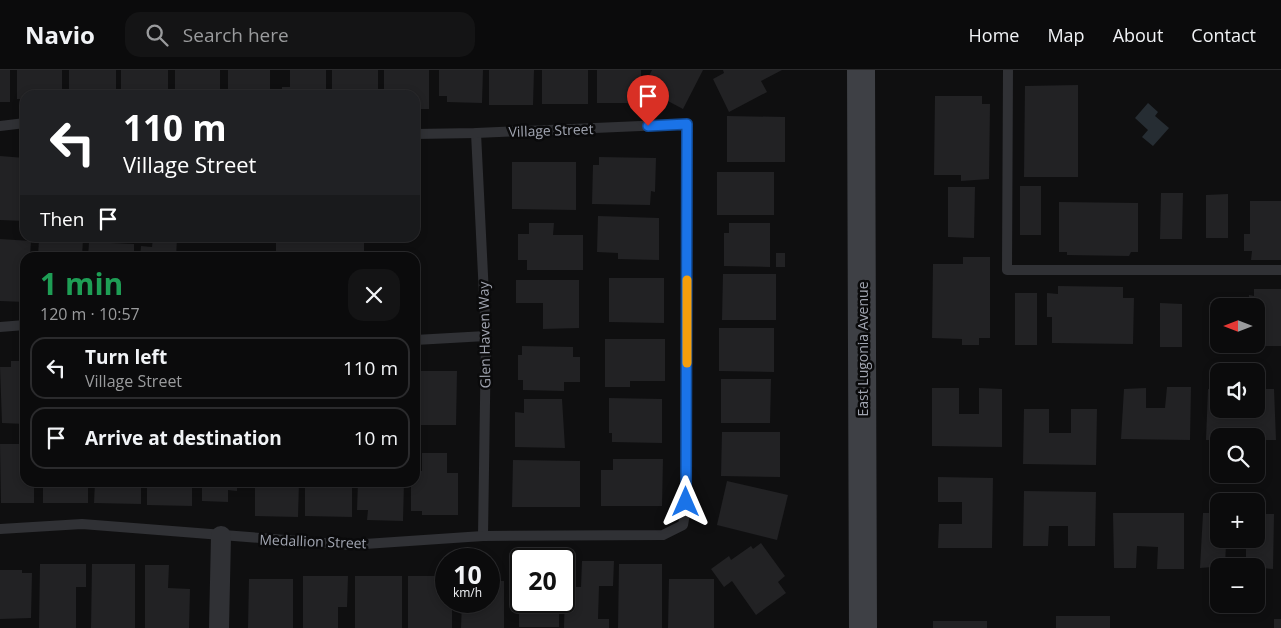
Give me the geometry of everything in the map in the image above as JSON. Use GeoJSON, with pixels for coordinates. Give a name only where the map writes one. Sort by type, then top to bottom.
{"type":"FeatureCollection","features":[{"type":"Feature","properties":{"kind":"main road","name":"East Lugonia Avenue"},"geometry":{"type":"LineString","coordinates":[[861,70],[863,628]]}},
{"type":"Feature","properties":{"kind":"street"},"geometry":{"type":"LineString","coordinates":[[219,628],[222,536]]}},
{"type":"Feature","properties":{"kind":"lane"},"geometry":{"type":"LineString","coordinates":[[1008,70],[1007,270],[1281,270]]}},
{"type":"Feature","properties":{"kind":"lane"},"geometry":{"type":"LineString","coordinates":[[0,126],[20,124]]}},
{"type":"Feature","properties":{"kind":"lane","name":"Village Street"},"geometry":{"type":"LineString","coordinates":[[420,134],[687,124],[686,502],[683,524]]}},
{"type":"Feature","properties":{"kind":"lane","name":"Glen Haven Way"},"geometry":{"type":"LineString","coordinates":[[476,133],[486,336],[483,536]]}},
{"type":"Feature","properties":{"kind":"lane"},"geometry":{"type":"LineString","coordinates":[[0,327],[20,325]]}},
{"type":"Feature","properties":{"kind":"lane"},"geometry":{"type":"LineString","coordinates":[[420,340],[486,336]]}},
{"type":"Feature","properties":{"kind":"lane","name":"Medallion Street"},"geometry":{"type":"LineString","coordinates":[[0,529],[82,524],[350,545],[483,536],[663,535],[683,524]]}},
{"type":"Feature","properties":{"kind":"shaded area"},"geometry":{"type":"Polygon","coordinates":[[[1148,103],[1158,112],[1155,116],[1169,128],[1153,146],[1142,137],[1148,130],[1135,118],[1148,103]]]}},
{"type":"Feature","properties":{"kind":"building"},"geometry":{"type":"Polygon","coordinates":[[[0,70],[10,70],[10,102],[0,102],[0,70]]]}},
{"type":"Feature","properties":{"kind":"building"},"geometry":{"type":"Polygon","coordinates":[[[17,70],[62,70],[62,90],[20,90],[20,99],[17,99],[17,70]]]}},
{"type":"Feature","properties":{"kind":"building"},"geometry":{"type":"Polygon","coordinates":[[[69,70],[116,70],[116,90],[69,90],[69,70]]]}},
{"type":"Feature","properties":{"kind":"building"},"geometry":{"type":"Polygon","coordinates":[[[121,70],[168,70],[168,90],[121,90],[121,70]]]}},
{"type":"Feature","properties":{"kind":"building"},"geometry":{"type":"Polygon","coordinates":[[[175,70],[220,70],[220,90],[175,90],[175,70]]]}},
{"type":"Feature","properties":{"kind":"building"},"geometry":{"type":"Polygon","coordinates":[[[228,70],[270,70],[270,90],[228,90],[228,70]]]}},
{"type":"Feature","properties":{"kind":"building"},"geometry":{"type":"Polygon","coordinates":[[[290,70],[326,70],[326,90],[282,90],[282,87],[290,87],[290,70]]]}},
{"type":"Feature","properties":{"kind":"building"},"geometry":{"type":"Polygon","coordinates":[[[332,70],[378,70],[378,90],[332,90],[332,70]]]}},
{"type":"Feature","properties":{"kind":"building"},"geometry":{"type":"Polygon","coordinates":[[[384,70],[429,70],[429,109],[420,109],[420,90],[384,90],[384,70]]]}},
{"type":"Feature","properties":{"kind":"building"},"geometry":{"type":"Polygon","coordinates":[[[439,70],[483,70],[482,103],[447,102],[447,96],[439,96],[439,70]]]}},
{"type":"Feature","properties":{"kind":"building"},"geometry":{"type":"Polygon","coordinates":[[[489,70],[534,70],[533,105],[489,105],[489,70]]]}},
{"type":"Feature","properties":{"kind":"building"},"geometry":{"type":"Polygon","coordinates":[[[542,70],[588,70],[588,104],[542,104],[542,70]]]}},
{"type":"Feature","properties":{"kind":"building"},"geometry":{"type":"Polygon","coordinates":[[[597,70],[641,70],[641,103],[597,103],[597,70]]]}},
{"type":"Feature","properties":{"kind":"building"},"geometry":{"type":"Polygon","coordinates":[[[652,70],[703,70],[683,109],[647,90],[647,80],[652,70]]]}},
{"type":"Feature","properties":{"kind":"building"},"geometry":{"type":"Polygon","coordinates":[[[723,70],[782,70],[761,81],[767,92],[729,112],[713,79],[724,73],[723,70]]]}},
{"type":"Feature","properties":{"kind":"building"},"geometry":{"type":"Polygon","coordinates":[[[1078,85],[1078,177],[1024,177],[1025,86],[1078,85]]]}},
{"type":"Feature","properties":{"kind":"building"},"geometry":{"type":"Polygon","coordinates":[[[935,96],[982,96],[982,104],[990,104],[989,179],[961,181],[961,175],[934,175],[935,96]]]}},
{"type":"Feature","properties":{"kind":"building"},"geometry":{"type":"Polygon","coordinates":[[[727,116],[785,117],[785,162],[727,162],[727,116]]]}},
{"type":"Feature","properties":{"kind":"building"},"geometry":{"type":"Polygon","coordinates":[[[0,156],[20,158],[20,221],[0,220],[0,156]]]}},
{"type":"Feature","properties":{"kind":"building"},"geometry":{"type":"Polygon","coordinates":[[[599,157],[656,158],[655,192],[651,191],[650,205],[592,204],[593,165],[599,165],[599,157]]]}},
{"type":"Feature","properties":{"kind":"building"},"geometry":{"type":"Polygon","coordinates":[[[512,162],[576,162],[576,210],[512,209],[512,162]]]}},
{"type":"Feature","properties":{"kind":"building"},"geometry":{"type":"Polygon","coordinates":[[[717,172],[774,172],[774,215],[717,215],[717,172]]]}},
{"type":"Feature","properties":{"kind":"building"},"geometry":{"type":"Polygon","coordinates":[[[1020,186],[1041,186],[1041,235],[1020,235],[1020,186]]]}},
{"type":"Feature","properties":{"kind":"building"},"geometry":{"type":"Polygon","coordinates":[[[948,187],[975,187],[974,238],[948,237],[948,187]]]}},
{"type":"Feature","properties":{"kind":"building"},"geometry":{"type":"Polygon","coordinates":[[[1161,193],[1183,193],[1182,239],[1160,239],[1161,193]]]}},
{"type":"Feature","properties":{"kind":"building"},"geometry":{"type":"Polygon","coordinates":[[[1228,194],[1228,238],[1206,238],[1206,195],[1228,194]]]}},
{"type":"Feature","properties":{"kind":"building"},"geometry":{"type":"Polygon","coordinates":[[[1250,201],[1281,201],[1281,260],[1251,260],[1252,251],[1244,251],[1244,234],[1250,234],[1250,201]]]}},
{"type":"Feature","properties":{"kind":"building"},"geometry":{"type":"Polygon","coordinates":[[[1059,202],[1138,203],[1138,252],[1131,252],[1129,256],[1067,255],[1067,252],[1059,252],[1059,202]]]}},
{"type":"Feature","properties":{"kind":"building"},"geometry":{"type":"Polygon","coordinates":[[[598,216],[659,218],[659,260],[618,259],[618,253],[597,252],[598,216]]]}},
{"type":"Feature","properties":{"kind":"building"},"geometry":{"type":"Polygon","coordinates":[[[529,223],[554,223],[553,235],[583,235],[583,270],[527,270],[527,260],[518,260],[518,234],[529,234],[529,223]]]}},
{"type":"Feature","properties":{"kind":"building"},"geometry":{"type":"Polygon","coordinates":[[[729,223],[770,223],[770,267],[724,266],[724,233],[729,233],[729,223]]]}},
{"type":"Feature","properties":{"kind":"building"},"geometry":{"type":"Polygon","coordinates":[[[0,239],[31,242],[30,252],[20,252],[20,302],[0,301],[0,239]]]}},
{"type":"Feature","properties":{"kind":"building"},"geometry":{"type":"Polygon","coordinates":[[[39,242],[83,242],[82,252],[38,252],[39,242]]]}},
{"type":"Feature","properties":{"kind":"building"},"geometry":{"type":"Polygon","coordinates":[[[89,242],[134,244],[134,252],[88,252],[89,242]]]}},
{"type":"Feature","properties":{"kind":"building"},"geometry":{"type":"Polygon","coordinates":[[[153,242],[177,242],[176,252],[140,252],[141,246],[152,247],[153,242]]]}},
{"type":"Feature","properties":{"kind":"building"},"geometry":{"type":"Polygon","coordinates":[[[276,242],[364,242],[364,252],[276,252],[276,242]]]}},
{"type":"Feature","properties":{"kind":"building"},"geometry":{"type":"Polygon","coordinates":[[[776,253],[785,253],[785,267],[776,267],[776,253]]]}},
{"type":"Feature","properties":{"kind":"building"},"geometry":{"type":"Polygon","coordinates":[[[963,257],[990,257],[990,338],[979,338],[979,345],[962,345],[962,339],[932,338],[933,264],[963,264],[963,257]]]}},
{"type":"Feature","properties":{"kind":"building"},"geometry":{"type":"Polygon","coordinates":[[[723,274],[776,274],[776,320],[722,320],[723,274]]]}},
{"type":"Feature","properties":{"kind":"building"},"geometry":{"type":"Polygon","coordinates":[[[609,278],[664,278],[664,323],[609,322],[609,278]]]}},
{"type":"Feature","properties":{"kind":"building"},"geometry":{"type":"Polygon","coordinates":[[[516,280],[579,280],[579,328],[543,329],[543,303],[516,303],[516,280]]]}},
{"type":"Feature","properties":{"kind":"building"},"geometry":{"type":"Polygon","coordinates":[[[1058,286],[1123,287],[1123,298],[1134,298],[1133,344],[1052,343],[1052,317],[1047,317],[1047,293],[1058,294],[1058,286]]]}},
{"type":"Feature","properties":{"kind":"building"},"geometry":{"type":"Polygon","coordinates":[[[1254,289],[1281,289],[1281,346],[1265,346],[1265,298],[1249,298],[1249,295],[1254,296],[1254,289]]]}},
{"type":"Feature","properties":{"kind":"building"},"geometry":{"type":"Polygon","coordinates":[[[1015,293],[1037,293],[1037,345],[1015,345],[1015,293]]]}},
{"type":"Feature","properties":{"kind":"building"},"geometry":{"type":"Polygon","coordinates":[[[1160,303],[1182,304],[1182,347],[1160,347],[1160,303]]]}},
{"type":"Feature","properties":{"kind":"building"},"geometry":{"type":"Polygon","coordinates":[[[719,328],[774,328],[774,372],[719,371],[719,328]]]}},
{"type":"Feature","properties":{"kind":"building"},"geometry":{"type":"Polygon","coordinates":[[[605,339],[665,339],[665,381],[630,381],[630,387],[605,387],[605,339]]]}},
{"type":"Feature","properties":{"kind":"building"},"geometry":{"type":"Polygon","coordinates":[[[522,346],[573,347],[573,357],[580,357],[580,382],[564,382],[564,391],[523,390],[523,380],[518,380],[518,355],[522,355],[522,346]]]}},
{"type":"Feature","properties":{"kind":"building"},"geometry":{"type":"Polygon","coordinates":[[[11,361],[20,361],[20,424],[2,423],[0,367],[11,367],[11,361]]]}},
{"type":"Feature","properties":{"kind":"building"},"geometry":{"type":"Polygon","coordinates":[[[420,371],[457,371],[456,425],[420,425],[420,371]]]}},
{"type":"Feature","properties":{"kind":"building"},"geometry":{"type":"Polygon","coordinates":[[[721,379],[771,379],[770,423],[721,423],[721,379]]]}},
{"type":"Feature","properties":{"kind":"building"},"geometry":{"type":"Polygon","coordinates":[[[1167,387],[1191,387],[1190,440],[1121,439],[1124,389],[1146,388],[1146,408],[1165,408],[1167,387]]]}},
{"type":"Feature","properties":{"kind":"building"},"geometry":{"type":"Polygon","coordinates":[[[932,388],[959,388],[959,414],[979,414],[979,388],[1002,389],[1002,447],[932,446],[932,388]]]}},
{"type":"Feature","properties":{"kind":"building"},"geometry":{"type":"Polygon","coordinates":[[[1208,389],[1210,389],[1210,418],[1265,418],[1265,389],[1274,389],[1276,440],[1265,440],[1265,428],[1210,428],[1210,440],[1206,440],[1208,389]]]}},
{"type":"Feature","properties":{"kind":"building"},"geometry":{"type":"Polygon","coordinates":[[[609,398],[662,399],[662,443],[612,442],[612,433],[609,433],[609,398]]]}},
{"type":"Feature","properties":{"kind":"building"},"geometry":{"type":"Polygon","coordinates":[[[524,399],[562,399],[565,448],[515,447],[515,412],[524,413],[524,399]]]}},
{"type":"Feature","properties":{"kind":"building"},"geometry":{"type":"Polygon","coordinates":[[[1024,409],[1049,409],[1049,433],[1071,433],[1071,409],[1097,409],[1096,465],[1023,464],[1024,409]]]}},
{"type":"Feature","properties":{"kind":"building"},"geometry":{"type":"Polygon","coordinates":[[[722,432],[780,432],[780,477],[721,476],[722,432]]]}},
{"type":"Feature","properties":{"kind":"building"},"geometry":{"type":"Polygon","coordinates":[[[0,444],[20,444],[20,487],[34,487],[34,503],[1,503],[0,444]]]}},
{"type":"Feature","properties":{"kind":"building"},"geometry":{"type":"Polygon","coordinates":[[[422,453],[447,453],[447,473],[458,473],[458,515],[422,515],[422,511],[411,511],[411,487],[420,487],[420,471],[422,471],[422,453]]]}},
{"type":"Feature","properties":{"kind":"building"},"geometry":{"type":"Polygon","coordinates":[[[613,459],[663,459],[662,506],[601,506],[601,470],[613,470],[613,459]]]}},
{"type":"Feature","properties":{"kind":"building"},"geometry":{"type":"Polygon","coordinates":[[[513,460],[580,461],[580,507],[512,507],[513,460]]]}},
{"type":"Feature","properties":{"kind":"building"},"geometry":{"type":"Polygon","coordinates":[[[938,477],[993,478],[992,548],[938,548],[939,524],[962,524],[962,502],[938,502],[938,477]]]}},
{"type":"Feature","properties":{"kind":"building"},"geometry":{"type":"Polygon","coordinates":[[[727,481],[788,495],[777,540],[717,525],[727,481]]]}},
{"type":"Feature","properties":{"kind":"building"},"geometry":{"type":"Polygon","coordinates":[[[43,487],[88,487],[88,503],[43,503],[43,487]]]}},
{"type":"Feature","properties":{"kind":"building"},"geometry":{"type":"Polygon","coordinates":[[[95,487],[141,487],[141,504],[94,503],[95,487]]]}},
{"type":"Feature","properties":{"kind":"building"},"geometry":{"type":"Polygon","coordinates":[[[147,487],[192,487],[192,506],[147,505],[147,487]]]}},
{"type":"Feature","properties":{"kind":"building"},"geometry":{"type":"Polygon","coordinates":[[[202,487],[237,487],[237,491],[228,490],[228,502],[202,501],[202,487]]]}},
{"type":"Feature","properties":{"kind":"building"},"geometry":{"type":"Polygon","coordinates":[[[255,487],[299,487],[298,517],[255,516],[255,487]]]}},
{"type":"Feature","properties":{"kind":"building"},"geometry":{"type":"Polygon","coordinates":[[[305,487],[352,487],[352,517],[305,516],[305,487]]]}},
{"type":"Feature","properties":{"kind":"building"},"geometry":{"type":"Polygon","coordinates":[[[358,487],[404,487],[403,521],[367,520],[368,510],[357,510],[358,487]]]}},
{"type":"Feature","properties":{"kind":"building"},"geometry":{"type":"Polygon","coordinates":[[[1024,491],[1096,492],[1095,546],[1068,546],[1068,526],[1049,526],[1048,546],[1023,546],[1024,491]]]}},
{"type":"Feature","properties":{"kind":"building"},"geometry":{"type":"Polygon","coordinates":[[[1113,513],[1184,513],[1184,569],[1157,569],[1158,547],[1137,546],[1136,568],[1114,568],[1113,513]]]}},
{"type":"Feature","properties":{"kind":"building"},"geometry":{"type":"Polygon","coordinates":[[[1203,513],[1210,513],[1210,548],[1226,548],[1225,558],[1210,558],[1210,567],[1200,568],[1203,513]]]}},
{"type":"Feature","properties":{"kind":"building"},"geometry":{"type":"Polygon","coordinates":[[[1265,514],[1274,514],[1273,569],[1265,568],[1265,558],[1246,558],[1246,548],[1265,548],[1265,514]]]}},
{"type":"Feature","properties":{"kind":"building"},"geometry":{"type":"Polygon","coordinates":[[[761,543],[785,576],[778,582],[786,593],[756,615],[732,581],[724,587],[711,569],[729,556],[731,560],[751,546],[753,549],[761,543]]]}},
{"type":"Feature","properties":{"kind":"building"},"geometry":{"type":"Polygon","coordinates":[[[582,561],[614,561],[613,586],[599,586],[598,619],[609,619],[609,628],[564,628],[564,613],[575,613],[575,587],[581,587],[582,561]]]}},
{"type":"Feature","properties":{"kind":"building"},"geometry":{"type":"Polygon","coordinates":[[[40,564],[86,564],[86,587],[76,587],[76,628],[39,628],[40,564]]]}},
{"type":"Feature","properties":{"kind":"building"},"geometry":{"type":"Polygon","coordinates":[[[92,564],[135,564],[135,628],[91,628],[92,564]]]}},
{"type":"Feature","properties":{"kind":"building"},"geometry":{"type":"Polygon","coordinates":[[[619,564],[662,564],[662,628],[618,628],[619,564]]]}},
{"type":"Feature","properties":{"kind":"building"},"geometry":{"type":"Polygon","coordinates":[[[145,565],[169,565],[168,588],[190,589],[189,628],[145,628],[145,565]]]}},
{"type":"Feature","properties":{"kind":"building"},"geometry":{"type":"Polygon","coordinates":[[[0,570],[22,570],[22,573],[32,573],[31,618],[0,619],[0,570]]]}},
{"type":"Feature","properties":{"kind":"building"},"geometry":{"type":"Polygon","coordinates":[[[303,576],[348,576],[347,607],[338,607],[338,628],[303,628],[303,576]]]}},
{"type":"Feature","properties":{"kind":"building"},"geometry":{"type":"Polygon","coordinates":[[[355,576],[402,576],[402,628],[355,628],[355,576]]]}},
{"type":"Feature","properties":{"kind":"building"},"geometry":{"type":"Polygon","coordinates":[[[408,576],[435,576],[435,613],[452,613],[452,628],[408,628],[408,576]]]}},
{"type":"Feature","properties":{"kind":"building"},"geometry":{"type":"Polygon","coordinates":[[[249,579],[293,579],[293,628],[248,628],[249,579]]]}},
{"type":"Feature","properties":{"kind":"building"},"geometry":{"type":"Polygon","coordinates":[[[669,579],[714,579],[714,628],[668,628],[669,579]]]}},
{"type":"Feature","properties":{"kind":"building"},"geometry":{"type":"Polygon","coordinates":[[[500,581],[504,581],[504,628],[461,628],[462,613],[500,613],[500,581]]]}},
{"type":"Feature","properties":{"kind":"building"},"geometry":{"type":"Polygon","coordinates":[[[519,613],[559,613],[559,627],[519,627],[519,613]]]}},
{"type":"Feature","properties":{"kind":"building"},"geometry":{"type":"Polygon","coordinates":[[[1056,616],[1110,616],[1110,628],[1056,628],[1056,616]]]}},
{"type":"Feature","properties":{"kind":"building"},"geometry":{"type":"Polygon","coordinates":[[[1274,619],[1281,619],[1281,628],[1274,628],[1274,619]]]}},
{"type":"Feature","properties":{"kind":"building"},"geometry":{"type":"Polygon","coordinates":[[[933,621],[987,621],[987,628],[933,628],[933,621]]]}},
{"type":"Feature","properties":{"kind":"slow traffic"},"geometry":{"type":"LineString","coordinates":[[687,280],[687,363]]}},
{"type":"Feature","properties":{"kind":"route"},"geometry":{"type":"LineString","coordinates":[[648,126],[687,124],[686,502]]}}]}
